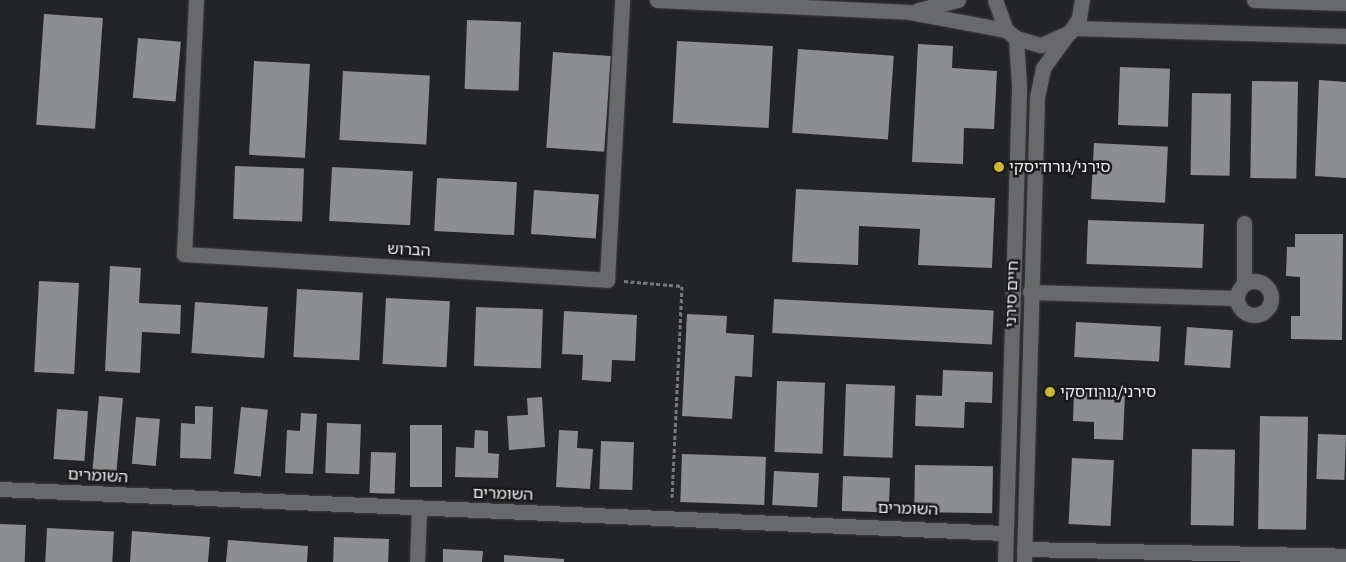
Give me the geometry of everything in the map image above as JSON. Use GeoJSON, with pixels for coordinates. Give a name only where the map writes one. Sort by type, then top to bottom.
{"type":"FeatureCollection","features":[{"type":"Feature","properties":{"kind":"street","name":"הברוש"},"geometry":{"type":"LineString","coordinates":[[196,0],[184,254],[607,280]]}},
{"type":"Feature","properties":{"kind":"street"},"geometry":{"type":"LineString","coordinates":[[607,280],[622,0]]}},
{"type":"Feature","properties":{"kind":"street"},"geometry":{"type":"LineString","coordinates":[[657,0],[909,12],[1011,34],[1041,45],[1070,32],[1346,36]]}},
{"type":"Feature","properties":{"kind":"street"},"geometry":{"type":"LineString","coordinates":[[909,12],[958,0]]}},
{"type":"Feature","properties":{"kind":"street","name":"חיים סירני"},"geometry":{"type":"LineString","coordinates":[[995,0],[1011,34],[1019,65],[1015,297],[1004,533],[1006,562]]}},
{"type":"Feature","properties":{"kind":"street"},"geometry":{"type":"LineString","coordinates":[[1070,32],[1082,0]]}},
{"type":"Feature","properties":{"kind":"street"},"geometry":{"type":"LineString","coordinates":[[1254,0],[1346,3]]}},
{"type":"Feature","properties":{"kind":"street","name":"חיים סירני"},"geometry":{"type":"LineString","coordinates":[[1024,556],[1030,292],[1039,82],[1049,57],[1070,32]]}},
{"type":"Feature","properties":{"kind":"street"},"geometry":{"type":"LineString","coordinates":[[1236,298],[1244,284],[1244,223]]}},
{"type":"Feature","properties":{"kind":"street"},"geometry":{"type":"LineString","coordinates":[[1236,298],[1248,314],[1260,314],[1269,307],[1271,295],[1265,285],[1254,280],[1244,284]]}},
{"type":"Feature","properties":{"kind":"street"},"geometry":{"type":"LineString","coordinates":[[1030,292],[1236,298]]}},
{"type":"Feature","properties":{"kind":"street","name":"השומרים"},"geometry":{"type":"LineString","coordinates":[[0,489],[419,509],[672,517],[1004,533]]}},
{"type":"Feature","properties":{"kind":"street"},"geometry":{"type":"LineString","coordinates":[[417,562],[419,509]]}},
{"type":"Feature","properties":{"kind":"street"},"geometry":{"type":"LineString","coordinates":[[1024,556],[1346,556]]}},
{"type":"Feature","properties":{"kind":"path"},"geometry":{"type":"LineString","coordinates":[[607,280],[682,286],[672,517]]}},
{"type":"Feature","properties":{"kind":"building"},"geometry":{"type":"Polygon","coordinates":[[[44,14],[103,18],[95,129],[36,125],[44,14]]]}},
{"type":"Feature","properties":{"kind":"building"},"geometry":{"type":"Polygon","coordinates":[[[467,20],[521,22],[519,91],[465,89],[467,20]]]}},
{"type":"Feature","properties":{"kind":"building"},"geometry":{"type":"Polygon","coordinates":[[[138,38],[181,42],[176,102],[133,98],[138,38]]]}},
{"type":"Feature","properties":{"kind":"building"},"geometry":{"type":"Polygon","coordinates":[[[677,41],[773,46],[769,128],[673,123],[677,41]]]}},
{"type":"Feature","properties":{"kind":"building"},"geometry":{"type":"Polygon","coordinates":[[[918,44],[953,46],[952,68],[997,71],[994,129],[964,128],[963,164],[912,162],[918,44]]]}},
{"type":"Feature","properties":{"kind":"building"},"geometry":{"type":"Polygon","coordinates":[[[798,49],[894,56],[888,139],[792,133],[798,49]]]}},
{"type":"Feature","properties":{"kind":"building"},"geometry":{"type":"Polygon","coordinates":[[[553,52],[611,56],[604,152],[546,148],[553,52]]]}},
{"type":"Feature","properties":{"kind":"building"},"geometry":{"type":"Polygon","coordinates":[[[254,61],[310,64],[305,158],[249,155],[254,61]]]}},
{"type":"Feature","properties":{"kind":"building"},"geometry":{"type":"Polygon","coordinates":[[[1120,67],[1170,69],[1168,127],[1118,125],[1120,67]]]}},
{"type":"Feature","properties":{"kind":"building"},"geometry":{"type":"Polygon","coordinates":[[[343,71],[430,76],[426,144],[339,140],[343,71]]]}},
{"type":"Feature","properties":{"kind":"building"},"geometry":{"type":"Polygon","coordinates":[[[1319,80],[1346,82],[1346,178],[1315,176],[1319,80]]]}},
{"type":"Feature","properties":{"kind":"building"},"geometry":{"type":"Polygon","coordinates":[[[1252,81],[1298,82],[1296,179],[1250,178],[1252,81]]]}},
{"type":"Feature","properties":{"kind":"building"},"geometry":{"type":"Polygon","coordinates":[[[1192,93],[1231,94],[1230,176],[1191,175],[1192,93]]]}},
{"type":"Feature","properties":{"kind":"building"},"geometry":{"type":"Polygon","coordinates":[[[1094,143],[1168,147],[1165,203],[1091,199],[1094,143]]]}},
{"type":"Feature","properties":{"kind":"building"},"geometry":{"type":"Polygon","coordinates":[[[235,166],[304,168],[302,221],[233,219],[235,166]]]}},
{"type":"Feature","properties":{"kind":"building"},"geometry":{"type":"Polygon","coordinates":[[[332,167],[413,171],[410,225],[329,221],[332,167]]]}},
{"type":"Feature","properties":{"kind":"building"},"geometry":{"type":"Polygon","coordinates":[[[437,178],[517,182],[514,235],[434,231],[437,178]]]}},
{"type":"Feature","properties":{"kind":"building"},"geometry":{"type":"Polygon","coordinates":[[[796,189],[995,198],[992,268],[918,265],[920,229],[859,226],[858,265],[792,262],[796,189]]]}},
{"type":"Feature","properties":{"kind":"building"},"geometry":{"type":"Polygon","coordinates":[[[534,190],[599,195],[596,238],[531,234],[534,190]]]}},
{"type":"Feature","properties":{"kind":"building"},"geometry":{"type":"Polygon","coordinates":[[[1088,220],[1204,224],[1202,268],[1086,264],[1088,220]]]}},
{"type":"Feature","properties":{"kind":"building"},"geometry":{"type":"Polygon","coordinates":[[[1295,234],[1343,234],[1342,340],[1291,339],[1291,316],[1300,316],[1300,277],[1286,276],[1287,247],[1295,247],[1295,234]]]}},
{"type":"Feature","properties":{"kind":"building"},"geometry":{"type":"Polygon","coordinates":[[[110,266],[141,268],[139,303],[181,305],[180,334],[142,332],[140,373],[105,371],[110,266]]]}},
{"type":"Feature","properties":{"kind":"building"},"geometry":{"type":"Polygon","coordinates":[[[39,281],[79,283],[74,374],[34,372],[39,281]]]}},
{"type":"Feature","properties":{"kind":"building"},"geometry":{"type":"Polygon","coordinates":[[[297,289],[363,292],[359,360],[293,357],[297,289]]]}},
{"type":"Feature","properties":{"kind":"building"},"geometry":{"type":"Polygon","coordinates":[[[386,298],[450,301],[446,367],[383,364],[386,298]]]}},
{"type":"Feature","properties":{"kind":"building"},"geometry":{"type":"Polygon","coordinates":[[[774,299],[994,311],[992,344],[772,333],[774,299]]]}},
{"type":"Feature","properties":{"kind":"building"},"geometry":{"type":"Polygon","coordinates":[[[195,302],[268,307],[264,358],[191,353],[195,302]]]}},
{"type":"Feature","properties":{"kind":"building"},"geometry":{"type":"Polygon","coordinates":[[[476,307],[543,309],[541,368],[474,366],[476,307]]]}},
{"type":"Feature","properties":{"kind":"building"},"geometry":{"type":"Polygon","coordinates":[[[564,311],[637,315],[635,361],[612,360],[611,382],[582,380],[583,355],[562,354],[564,311]]]}},
{"type":"Feature","properties":{"kind":"building"},"geometry":{"type":"Polygon","coordinates":[[[687,314],[727,316],[726,333],[754,335],[752,377],[735,376],[732,419],[682,416],[687,314]]]}},
{"type":"Feature","properties":{"kind":"building"},"geometry":{"type":"Polygon","coordinates":[[[1076,322],[1161,326],[1159,361],[1074,357],[1076,322]]]}},
{"type":"Feature","properties":{"kind":"building"},"geometry":{"type":"Polygon","coordinates":[[[1187,327],[1233,330],[1230,368],[1184,365],[1187,327]]]}},
{"type":"Feature","properties":{"kind":"building"},"geometry":{"type":"Polygon","coordinates":[[[943,370],[993,372],[992,403],[965,402],[964,428],[915,426],[916,395],[942,396],[943,370]]]}},
{"type":"Feature","properties":{"kind":"building"},"geometry":{"type":"Polygon","coordinates":[[[777,381],[825,383],[822,454],[775,452],[777,381]]]}},
{"type":"Feature","properties":{"kind":"building"},"geometry":{"type":"Polygon","coordinates":[[[846,384],[895,386],[892,458],[843,456],[846,384]]]}},
{"type":"Feature","properties":{"kind":"building"},"geometry":{"type":"Polygon","coordinates":[[[1074,391],[1125,393],[1123,440],[1094,439],[1094,422],[1073,421],[1074,391]]]}},
{"type":"Feature","properties":{"kind":"building"},"geometry":{"type":"Polygon","coordinates":[[[99,396],[123,398],[116,477],[92,475],[99,396]]]}},
{"type":"Feature","properties":{"kind":"building"},"geometry":{"type":"Polygon","coordinates":[[[542,397],[545,447],[509,450],[507,416],[528,415],[527,398],[542,397]]]}},
{"type":"Feature","properties":{"kind":"building"},"geometry":{"type":"Polygon","coordinates":[[[195,406],[213,407],[211,459],[180,458],[181,423],[195,424],[195,406]]]}},
{"type":"Feature","properties":{"kind":"building"},"geometry":{"type":"Polygon","coordinates":[[[241,407],[268,410],[261,476],[234,474],[241,407]]]}},
{"type":"Feature","properties":{"kind":"building"},"geometry":{"type":"Polygon","coordinates":[[[57,409],[88,411],[84,461],[54,459],[57,409]]]}},
{"type":"Feature","properties":{"kind":"building"},"geometry":{"type":"Polygon","coordinates":[[[301,413],[317,414],[313,474],[285,473],[287,430],[300,431],[301,413]]]}},
{"type":"Feature","properties":{"kind":"building"},"geometry":{"type":"Polygon","coordinates":[[[1260,416],[1308,417],[1306,530],[1258,529],[1260,416]]]}},
{"type":"Feature","properties":{"kind":"building"},"geometry":{"type":"Polygon","coordinates":[[[136,417],[160,419],[156,466],[132,464],[136,417]]]}},
{"type":"Feature","properties":{"kind":"building"},"geometry":{"type":"Polygon","coordinates":[[[327,423],[361,424],[359,474],[325,473],[327,423]]]}},
{"type":"Feature","properties":{"kind":"building"},"geometry":{"type":"Polygon","coordinates":[[[410,425],[442,425],[442,487],[410,487],[410,425]]]}},
{"type":"Feature","properties":{"kind":"building"},"geometry":{"type":"Polygon","coordinates":[[[475,430],[488,431],[488,453],[499,454],[498,478],[455,477],[456,447],[474,448],[475,430]]]}},
{"type":"Feature","properties":{"kind":"building"},"geometry":{"type":"Polygon","coordinates":[[[559,430],[578,431],[577,448],[593,449],[590,489],[556,487],[559,430]]]}},
{"type":"Feature","properties":{"kind":"building"},"geometry":{"type":"Polygon","coordinates":[[[1318,434],[1346,435],[1344,480],[1316,479],[1318,434]]]}},
{"type":"Feature","properties":{"kind":"building"},"geometry":{"type":"Polygon","coordinates":[[[601,441],[634,442],[632,490],[599,489],[601,441]]]}},
{"type":"Feature","properties":{"kind":"building"},"geometry":{"type":"Polygon","coordinates":[[[1192,449],[1235,450],[1234,526],[1191,525],[1192,449]]]}},
{"type":"Feature","properties":{"kind":"building"},"geometry":{"type":"Polygon","coordinates":[[[371,452],[396,453],[395,494],[370,493],[371,452]]]}},
{"type":"Feature","properties":{"kind":"building"},"geometry":{"type":"Polygon","coordinates":[[[682,454],[766,457],[764,505],[680,502],[682,454]]]}},
{"type":"Feature","properties":{"kind":"building"},"geometry":{"type":"Polygon","coordinates":[[[1072,458],[1114,460],[1110,526],[1069,524],[1072,458]]]}},
{"type":"Feature","properties":{"kind":"building"},"geometry":{"type":"Polygon","coordinates":[[[915,465],[993,466],[992,513],[914,512],[915,465]]]}},
{"type":"Feature","properties":{"kind":"building"},"geometry":{"type":"Polygon","coordinates":[[[774,471],[819,473],[817,507],[772,505],[774,471]]]}},
{"type":"Feature","properties":{"kind":"building"},"geometry":{"type":"Polygon","coordinates":[[[843,476],[890,478],[889,513],[842,511],[843,476]]]}},
{"type":"Feature","properties":{"kind":"building"},"geometry":{"type":"Polygon","coordinates":[[[0,524],[26,525],[25,562],[0,562],[0,524]]]}},
{"type":"Feature","properties":{"kind":"building"},"geometry":{"type":"Polygon","coordinates":[[[47,528],[114,532],[112,562],[45,562],[47,528]]]}},
{"type":"Feature","properties":{"kind":"building"},"geometry":{"type":"Polygon","coordinates":[[[132,531],[210,537],[208,562],[130,562],[132,531]]]}},
{"type":"Feature","properties":{"kind":"building"},"geometry":{"type":"Polygon","coordinates":[[[334,537],[389,539],[388,562],[333,562],[334,537]]]}},
{"type":"Feature","properties":{"kind":"building"},"geometry":{"type":"Polygon","coordinates":[[[228,540],[308,546],[307,562],[226,562],[228,540]]]}},
{"type":"Feature","properties":{"kind":"building"},"geometry":{"type":"Polygon","coordinates":[[[443,549],[483,551],[482,562],[443,562],[443,549]]]}},
{"type":"Feature","properties":{"kind":"building"},"geometry":{"type":"Polygon","coordinates":[[[504,555],[564,559],[564,562],[504,562],[504,555]]]}},
{"type":"Feature","properties":{"kind":"place","name":"סירני/גורודיסקי"},"geometry":{"type":"Point","coordinates":[999,167]}},
{"type":"Feature","properties":{"kind":"place","name":"סירני/גורודסקי"},"geometry":{"type":"Point","coordinates":[1050,392]}}]}
